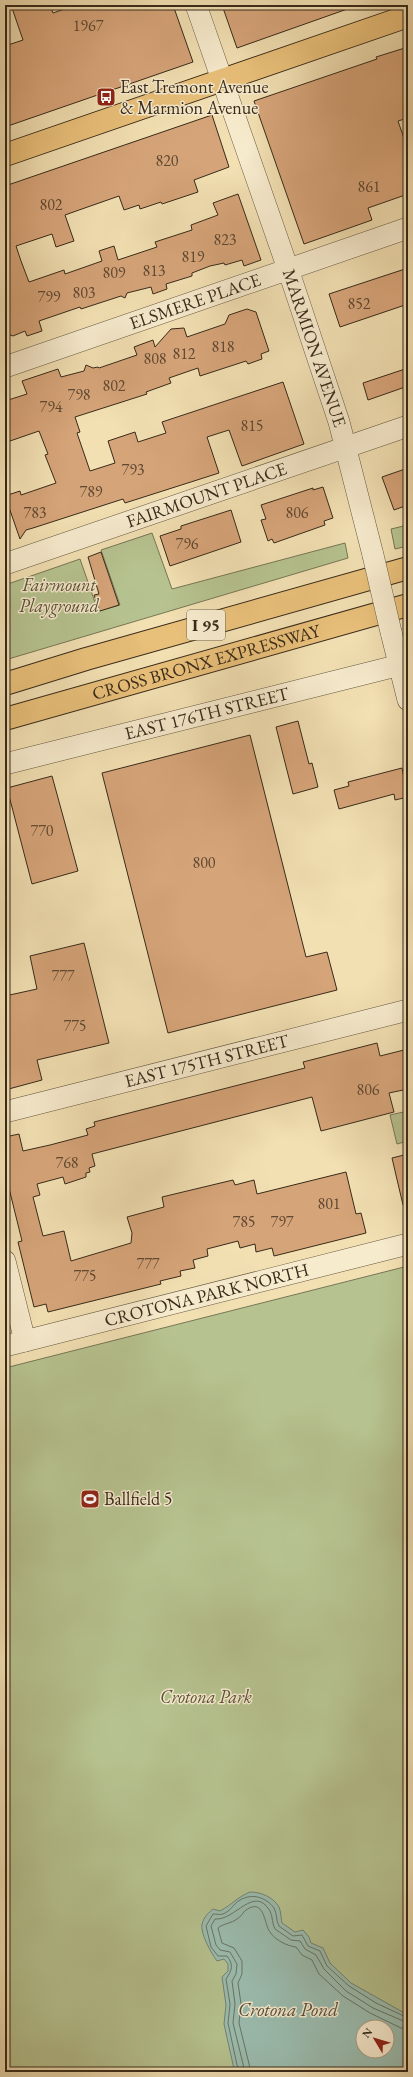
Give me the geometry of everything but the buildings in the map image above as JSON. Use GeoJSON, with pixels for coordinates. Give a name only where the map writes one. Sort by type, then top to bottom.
{"type":"FeatureCollection","features":[{"type":"Feature","properties":{"kind":"main road"},"geometry":{"type":"LineString","coordinates":[[5,155],[408,16]]}},
{"type":"Feature","properties":{"kind":"main road","name":"CROSS BRONX EXPRESSWAY"},"geometry":{"type":"LineString","coordinates":[[5,684],[56,667],[408,568]]}},
{"type":"Feature","properties":{"kind":"main road","name":"CROSS BRONX EXPRESSWAY"},"geometry":{"type":"LineString","coordinates":[[5,719],[408,605]]}},
{"type":"Feature","properties":{"kind":"street","name":"MARMION AVENUE"},"geometry":{"type":"LineString","coordinates":[[196,5],[288,269],[346,447],[391,632],[404,664],[408,700]]}},
{"type":"Feature","properties":{"kind":"street","name":"ELSMERE PLACE"},"geometry":{"type":"LineString","coordinates":[[5,367],[408,228]]}},
{"type":"Feature","properties":{"kind":"street","name":"FAIRMOUNT PLACE"},"geometry":{"type":"LineString","coordinates":[[5,564],[408,426]]}},
{"type":"Feature","properties":{"kind":"street","name":"EAST 176TH STREET"},"geometry":{"type":"LineString","coordinates":[[5,764],[404,664]]}},
{"type":"Feature","properties":{"kind":"street","name":"EAST 175TH STREET"},"geometry":{"type":"LineString","coordinates":[[5,1112],[408,1010]]}},
{"type":"Feature","properties":{"kind":"street","name":"CROTONA PARK NORTH"},"geometry":{"type":"LineString","coordinates":[[5,1346],[408,1244]]}},
{"type":"Feature","properties":{"kind":"street"},"geometry":{"type":"LineString","coordinates":[[5,1261],[25,1341]]}},
{"type":"Feature","properties":{"kind":"green space"},"geometry":{"type":"Polygon","coordinates":[[[408,525],[408,546],[395,549],[391,529],[408,525]]]}},
{"type":"Feature","properties":{"kind":"green space","name":"Fairmount Playground"},"geometry":{"type":"Polygon","coordinates":[[[152,533],[172,589],[345,543],[348,558],[5,660],[5,585],[80,559],[98,611],[120,605],[101,550],[152,533]]]}},
{"type":"Feature","properties":{"kind":"green space"},"geometry":{"type":"Polygon","coordinates":[[[408,1111],[408,1141],[397,1144],[390,1115],[408,1111]]]}},
{"type":"Feature","properties":{"kind":"green space","name":"Crotona Park"},"geometry":{"type":"Polygon","coordinates":[[[408,1266],[408,2072],[5,2072],[5,1368],[408,1266]]]}},
{"type":"Feature","properties":{"kind":"water","name":"Crotona Pond"},"geometry":{"type":"Polygon","coordinates":[[[254,1892],[262,1894],[273,1900],[279,1907],[282,1923],[295,1932],[303,1930],[309,1937],[311,1943],[323,1948],[330,1963],[351,1983],[408,2015],[408,2072],[239,2072],[234,2069],[224,2024],[226,2005],[222,1977],[228,1971],[228,1964],[224,1959],[217,1961],[204,1938],[202,1924],[206,1915],[213,1909],[220,1911],[245,1894],[254,1892]]]}},
{"type":"Feature","properties":{"kind":"place","name":"East Tremont Avenue & Marmion Avenue"},"geometry":{"type":"Point","coordinates":[106,97]}},
{"type":"Feature","properties":{"kind":"place","name":"Ballfield 5"},"geometry":{"type":"Point","coordinates":[90,1499]}}]}
